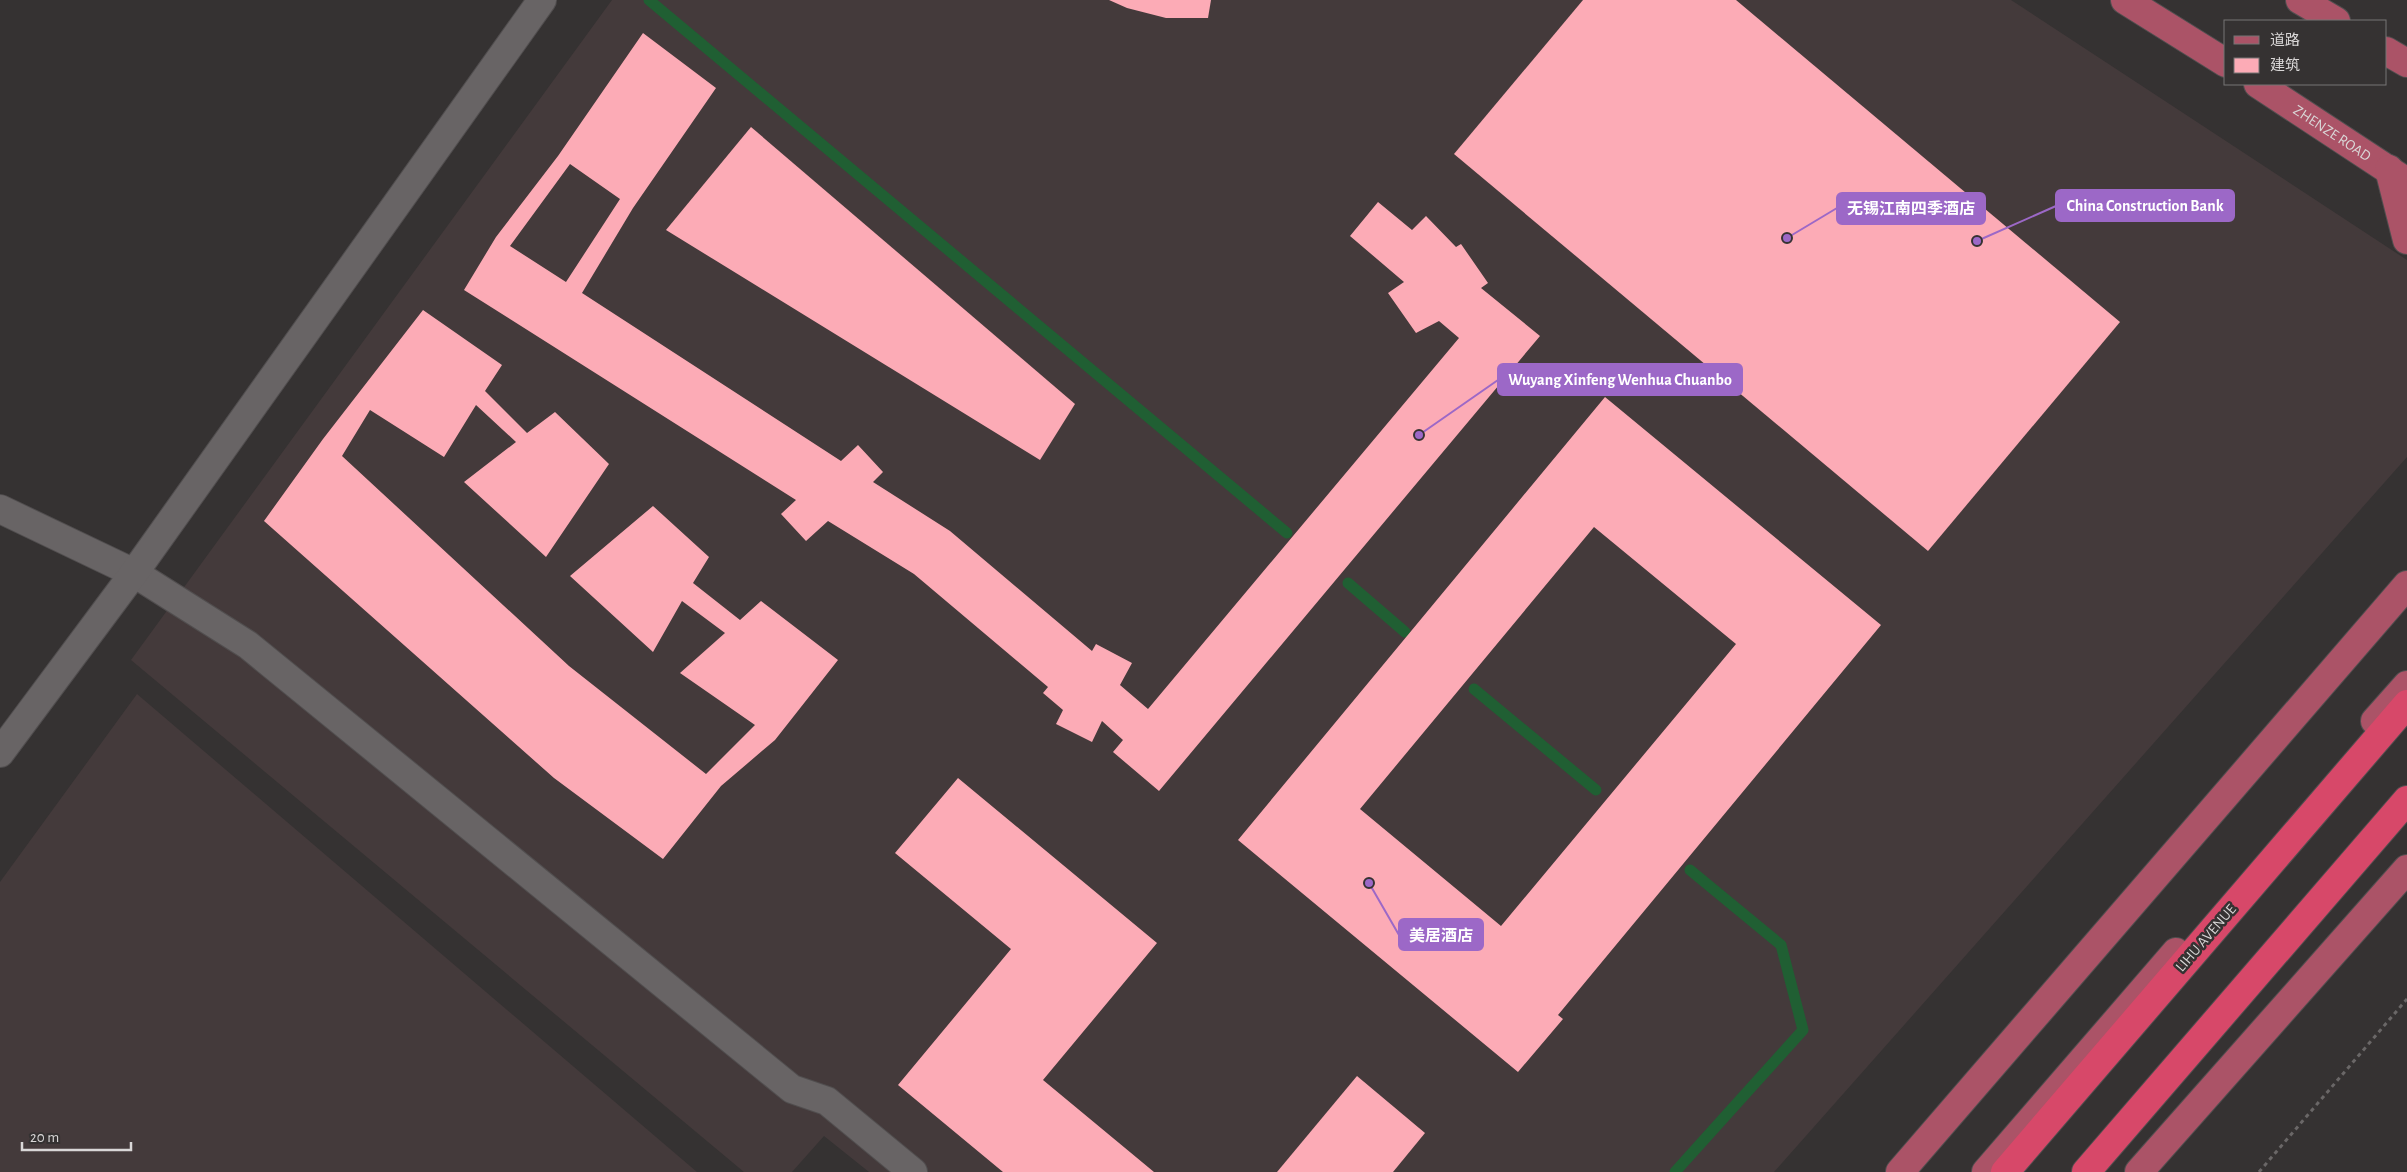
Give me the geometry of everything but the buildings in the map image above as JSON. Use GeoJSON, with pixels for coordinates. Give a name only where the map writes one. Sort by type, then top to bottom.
{"type":"FeatureCollection","features":[{"type":"Feature","properties":{"kind":"highway","name":"LIHU AVENUE"},"geometry":{"type":"LineString","coordinates":[[2005,1172],[2407,704]]}},
{"type":"Feature","properties":{"kind":"highway"},"geometry":{"type":"LineString","coordinates":[[2086,1172],[2407,800]]}},
{"type":"Feature","properties":{"kind":"main road"},"geometry":{"type":"LineString","coordinates":[[2125,0],[2224,62]]}},
{"type":"Feature","properties":{"kind":"main road"},"geometry":{"type":"LineString","coordinates":[[2300,0],[2334,20]]}},
{"type":"Feature","properties":{"kind":"main road"},"geometry":{"type":"LineString","coordinates":[[2387,52],[2407,63]]}},
{"type":"Feature","properties":{"kind":"main road","name":"ZHENZE ROAD"},"geometry":{"type":"LineString","coordinates":[[2260,85],[2398,175]]}},
{"type":"Feature","properties":{"kind":"main road"},"geometry":{"type":"LineString","coordinates":[[2398,175],[2407,240]]}},
{"type":"Feature","properties":{"kind":"main road"},"geometry":{"type":"LineString","coordinates":[[1900,1172],[2407,586]]}},
{"type":"Feature","properties":{"kind":"main road"},"geometry":{"type":"LineString","coordinates":[[1986,1172],[2407,684]]}},
{"type":"Feature","properties":{"kind":"main road"},"geometry":{"type":"LineString","coordinates":[[2138,1172],[2407,869]]}},
{"type":"Feature","properties":{"kind":"street"},"geometry":{"type":"LineString","coordinates":[[0,753],[134,573],[542,0]]}},
{"type":"Feature","properties":{"kind":"street"},"geometry":{"type":"LineString","coordinates":[[0,509],[134,573],[248,646],[792,1089],[827,1102],[913,1172]]}},
{"type":"Feature","properties":{"kind":"path"},"geometry":{"type":"LineString","coordinates":[[2259,1172],[2407,999]]}},
{"type":"Feature","properties":{"kind":"shaded area"},"geometry":{"type":"Polygon","coordinates":[[[612,0],[2011,0],[2407,260],[2407,457],[1774,1172],[869,1172],[824,1136],[792,1172],[744,1172],[131,660],[612,0]]]}},
{"type":"Feature","properties":{"kind":"shaded area"},"geometry":{"type":"Polygon","coordinates":[[[137,694],[697,1172],[0,1172],[0,882],[137,694]]]}},
{"type":"Feature","properties":{"kind":"waterway"},"geometry":{"type":"LineString","coordinates":[[649,0],[1287,533]]}},
{"type":"Feature","properties":{"kind":"waterway"},"geometry":{"type":"LineString","coordinates":[[1348,583],[1405,632]]}},
{"type":"Feature","properties":{"kind":"waterway"},"geometry":{"type":"LineString","coordinates":[[1474,689],[1596,790]]}},
{"type":"Feature","properties":{"kind":"waterway"},"geometry":{"type":"LineString","coordinates":[[1675,1172],[1803,1030],[1781,945],[1690,870]]}},
{"type":"Feature","properties":{"kind":"place","name":"无锡江南四季酒店"},"geometry":{"type":"Point","coordinates":[1787,238]}},
{"type":"Feature","properties":{"kind":"place","name":"China Construction Bank"},"geometry":{"type":"Point","coordinates":[1977,241]}},
{"type":"Feature","properties":{"kind":"place","name":"Wuyang Xinfeng Wenhua Chuanbo"},"geometry":{"type":"Point","coordinates":[1419,435]}},
{"type":"Feature","properties":{"kind":"place","name":"美居酒店"},"geometry":{"type":"Point","coordinates":[1369,883]}}]}
